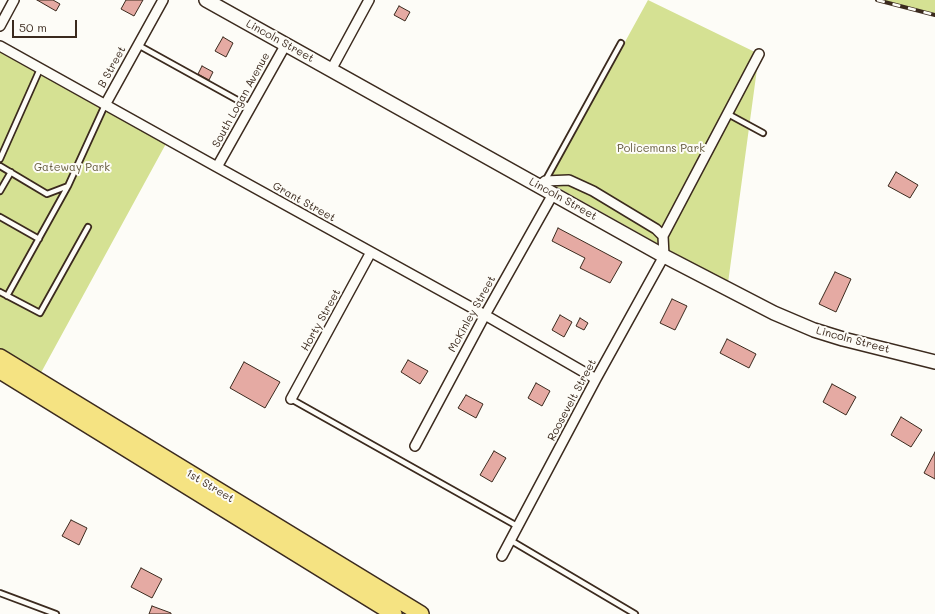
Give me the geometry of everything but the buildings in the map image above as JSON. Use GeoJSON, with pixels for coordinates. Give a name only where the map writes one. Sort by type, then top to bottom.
{"type":"FeatureCollection","features":[{"type":"Feature","properties":{"kind":"main road","name":"Lincoln Street"},"geometry":{"type":"LineString","coordinates":[[206,0],[331,70],[542,184],[553,194],[664,256],[774,313],[814,330],[843,339],[935,362]]}},
{"type":"Feature","properties":{"kind":"main road","name":"1st Street"},"geometry":{"type":"LineString","coordinates":[[0,357],[421,614]]}},
{"type":"Feature","properties":{"kind":"main road","name":"1st Street"},"geometry":{"type":"LineString","coordinates":[[0,372],[394,614]]}},
{"type":"Feature","properties":{"kind":"street"},"geometry":{"type":"LineString","coordinates":[[0,26],[14,0]]}},
{"type":"Feature","properties":{"kind":"street","name":"B Street"},"geometry":{"type":"LineString","coordinates":[[105,105],[163,0]]}},
{"type":"Feature","properties":{"kind":"street"},"geometry":{"type":"LineString","coordinates":[[331,70],[369,0]]}},
{"type":"Feature","properties":{"kind":"street","name":"South Logan Avenue"},"geometry":{"type":"LineString","coordinates":[[217,167],[286,44]]}},
{"type":"Feature","properties":{"kind":"street","name":"Grant Street"},"geometry":{"type":"LineString","coordinates":[[0,46],[596,378]]}},
{"type":"Feature","properties":{"kind":"street"},"geometry":{"type":"LineString","coordinates":[[664,256],[663,236],[760,54]]}},
{"type":"Feature","properties":{"kind":"street"},"geometry":{"type":"LineString","coordinates":[[542,184],[568,180],[593,191],[656,229],[663,236]]}},
{"type":"Feature","properties":{"kind":"street","name":"McKinley Street"},"geometry":{"type":"LineString","coordinates":[[414,446],[553,194]]}},
{"type":"Feature","properties":{"kind":"street","name":"Horty Street"},"geometry":{"type":"LineString","coordinates":[[291,399],[371,252]]}},
{"type":"Feature","properties":{"kind":"street","name":"Roosevelt Street"},"geometry":{"type":"LineString","coordinates":[[502,556],[596,378],[664,256]]}},
{"type":"Feature","properties":{"kind":"lane"},"geometry":{"type":"LineString","coordinates":[[542,184],[621,43]]}},
{"type":"Feature","properties":{"kind":"lane"},"geometry":{"type":"LineString","coordinates":[[138,45],[250,107]]}},
{"type":"Feature","properties":{"kind":"lane"},"geometry":{"type":"LineString","coordinates":[[0,160],[40,69]]}},
{"type":"Feature","properties":{"kind":"lane"},"geometry":{"type":"LineString","coordinates":[[7,296],[68,186],[105,105]]}},
{"type":"Feature","properties":{"kind":"lane"},"geometry":{"type":"LineString","coordinates":[[728,114],[763,133]]}},
{"type":"Feature","properties":{"kind":"lane"},"geometry":{"type":"LineString","coordinates":[[0,166],[47,194],[68,186]]}},
{"type":"Feature","properties":{"kind":"lane"},"geometry":{"type":"LineString","coordinates":[[0,191],[11,172]]}},
{"type":"Feature","properties":{"kind":"lane"},"geometry":{"type":"LineString","coordinates":[[0,218],[39,239]]}},
{"type":"Feature","properties":{"kind":"lane"},"geometry":{"type":"LineString","coordinates":[[0,292],[40,313],[88,227]]}},
{"type":"Feature","properties":{"kind":"lane"},"geometry":{"type":"LineString","coordinates":[[291,399],[517,526]]}},
{"type":"Feature","properties":{"kind":"lane"},"geometry":{"type":"LineString","coordinates":[[510,540],[634,614]]}},
{"type":"Feature","properties":{"kind":"lane"},"geometry":{"type":"LineString","coordinates":[[0,592],[56,614]]}},
{"type":"Feature","properties":{"kind":"green space","name":"Policemans Park"},"geometry":{"type":"Polygon","coordinates":[[[648,0],[759,54],[728,283],[548,182],[648,0]]]}},
{"type":"Feature","properties":{"kind":"green space"},"geometry":{"type":"Polygon","coordinates":[[[875,0],[935,0],[935,16],[875,0]]]}},
{"type":"Feature","properties":{"kind":"green space","name":"Gateway Park"},"geometry":{"type":"Polygon","coordinates":[[[0,46],[168,140],[37,380],[0,356],[0,46]]]}},
{"type":"Feature","properties":{"kind":"railway"},"geometry":{"type":"LineString","coordinates":[[877,0],[935,15]]}}]}
